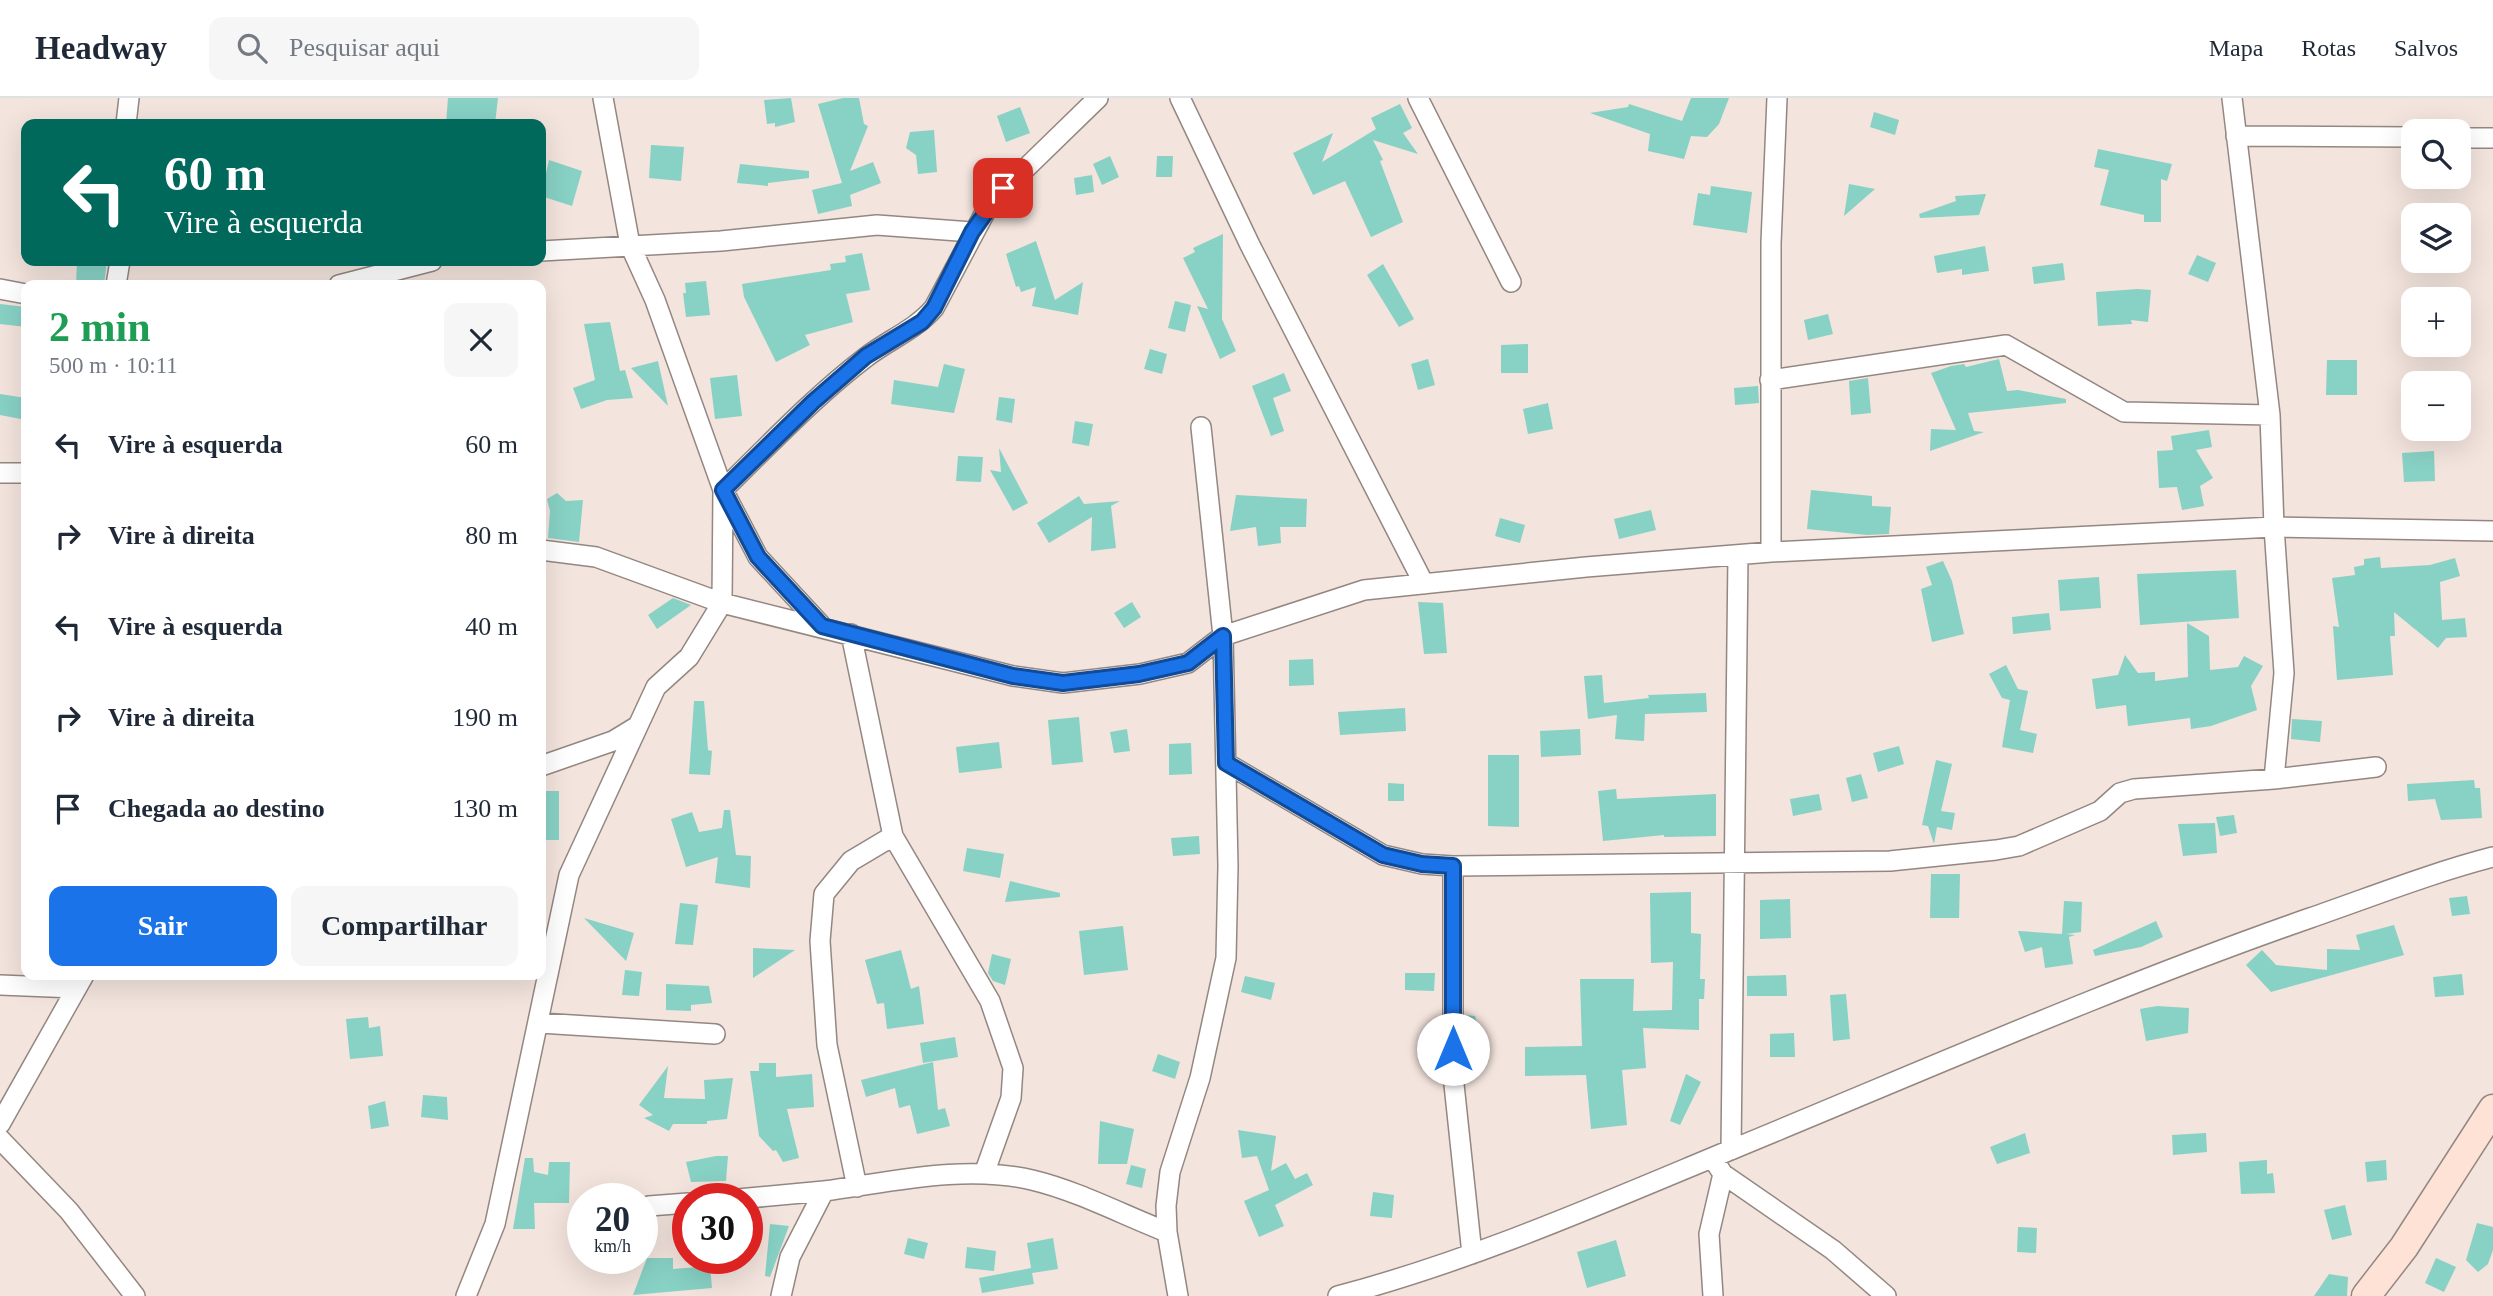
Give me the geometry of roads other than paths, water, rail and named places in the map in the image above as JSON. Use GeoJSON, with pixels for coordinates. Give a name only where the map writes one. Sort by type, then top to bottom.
{"type":"FeatureCollection","features":[{"type":"Feature","properties":{"kind":"main road"},"geometry":{"type":"LineString","coordinates":[[2366,1296],[2404,1247],[2493,1109]]}},
{"type":"Feature","properties":{"kind":"street"},"geometry":{"type":"LineString","coordinates":[[127,119],[129,98]]}},
{"type":"Feature","properties":{"kind":"street"},"geometry":{"type":"LineString","coordinates":[[603,98],[630,244],[655,300],[723,490],[758,557],[822,626]]}},
{"type":"Feature","properties":{"kind":"street"},"geometry":{"type":"LineString","coordinates":[[466,1296],[495,1223],[540,1023],[569,875],[656,687],[689,657],[722,603],[723,490],[813,402],[866,356],[922,322],[934,308],[972,232],[1003,188],[1098,98]]}},
{"type":"Feature","properties":{"kind":"street"},"geometry":{"type":"LineString","coordinates":[[1181,98],[1250,245],[1424,584]]}},
{"type":"Feature","properties":{"kind":"street"},"geometry":{"type":"LineString","coordinates":[[1418,98],[1511,282]]}},
{"type":"Feature","properties":{"kind":"street"},"geometry":{"type":"LineString","coordinates":[[1771,552],[1770,380],[1777,98]]}},
{"type":"Feature","properties":{"kind":"street"},"geometry":{"type":"LineString","coordinates":[[2232,98],[2270,415],[2284,673],[2274,779]]}},
{"type":"Feature","properties":{"kind":"street"},"geometry":{"type":"LineString","coordinates":[[2236,136],[2401,137]]}},
{"type":"Feature","properties":{"kind":"street"},"geometry":{"type":"LineString","coordinates":[[2471,140],[2490,142]]}},
{"type":"Feature","properties":{"kind":"street"},"geometry":{"type":"LineString","coordinates":[[546,251],[721,241],[877,225],[972,232]]}},
{"type":"Feature","properties":{"kind":"street"},"geometry":{"type":"LineString","coordinates":[[359,280],[413,266]]}},
{"type":"Feature","properties":{"kind":"street"},"geometry":{"type":"LineString","coordinates":[[0,289],[21,293]]}},
{"type":"Feature","properties":{"kind":"street"},"geometry":{"type":"LineString","coordinates":[[1770,380],[2006,345],[2124,411],[2270,415]]}},
{"type":"Feature","properties":{"kind":"street"},"geometry":{"type":"LineString","coordinates":[[1178,1296],[1167,1232],[1166,1206],[1170,1172],[1200,1077],[1226,958],[1223,636],[1202,427]]}},
{"type":"Feature","properties":{"kind":"street"},"geometry":{"type":"LineString","coordinates":[[0,473],[21,473]]}},
{"type":"Feature","properties":{"kind":"street"},"geometry":{"type":"LineString","coordinates":[[546,551],[596,557],[722,603],[1013,676],[1063,683],[1139,674],[1188,663],[1223,636],[1364,590],[1771,552],[2274,527],[2493,531]]}},
{"type":"Feature","properties":{"kind":"street"},"geometry":{"type":"LineString","coordinates":[[1713,1296],[1709,1234],[1722,1161],[1738,720],[1738,555]]}},
{"type":"Feature","properties":{"kind":"street"},"geometry":{"type":"LineString","coordinates":[[851,634],[893,836],[990,1001],[1005,1038],[1013,1068],[1012,1098],[984,1174]]}},
{"type":"Feature","properties":{"kind":"street"},"geometry":{"type":"LineString","coordinates":[[546,764],[613,741],[636,727]]}},
{"type":"Feature","properties":{"kind":"street"},"geometry":{"type":"LineString","coordinates":[[1226,763],[1383,855],[1422,864],[1453,866],[1890,861],[1996,850],[2019,846],[2100,811],[2120,793],[2134,789],[2274,779],[2376,767]]}},
{"type":"Feature","properties":{"kind":"street"},"geometry":{"type":"LineString","coordinates":[[857,1187],[827,1045],[820,941],[824,894],[851,861],[893,836]]}},
{"type":"Feature","properties":{"kind":"street"},"geometry":{"type":"LineString","coordinates":[[1338,1296],[1419,1275],[1722,1161],[2223,948],[2445,870],[2493,857]]}},
{"type":"Feature","properties":{"kind":"street"},"geometry":{"type":"LineString","coordinates":[[1453,866],[1453,1075],[1472,1254]]}},
{"type":"Feature","properties":{"kind":"street"},"geometry":{"type":"LineString","coordinates":[[0,985],[80,981]]}},
{"type":"Feature","properties":{"kind":"street"},"geometry":{"type":"LineString","coordinates":[[0,1124],[80,981]]}},
{"type":"Feature","properties":{"kind":"street"},"geometry":{"type":"LineString","coordinates":[[540,1023],[715,1034]]}},
{"type":"Feature","properties":{"kind":"street"},"geometry":{"type":"LineString","coordinates":[[0,1139],[69,1211],[135,1296]]}},
{"type":"Feature","properties":{"kind":"street"},"geometry":{"type":"LineString","coordinates":[[1722,1161],[1886,1296]]}},
{"type":"Feature","properties":{"kind":"street"},"geometry":{"type":"LineString","coordinates":[[763,1197],[914,1178],[984,1174],[1030,1180],[1051,1186],[1167,1232]]}},
{"type":"Feature","properties":{"kind":"street"},"geometry":{"type":"LineString","coordinates":[[781,1296],[790,1257],[824,1191]]}}]}
